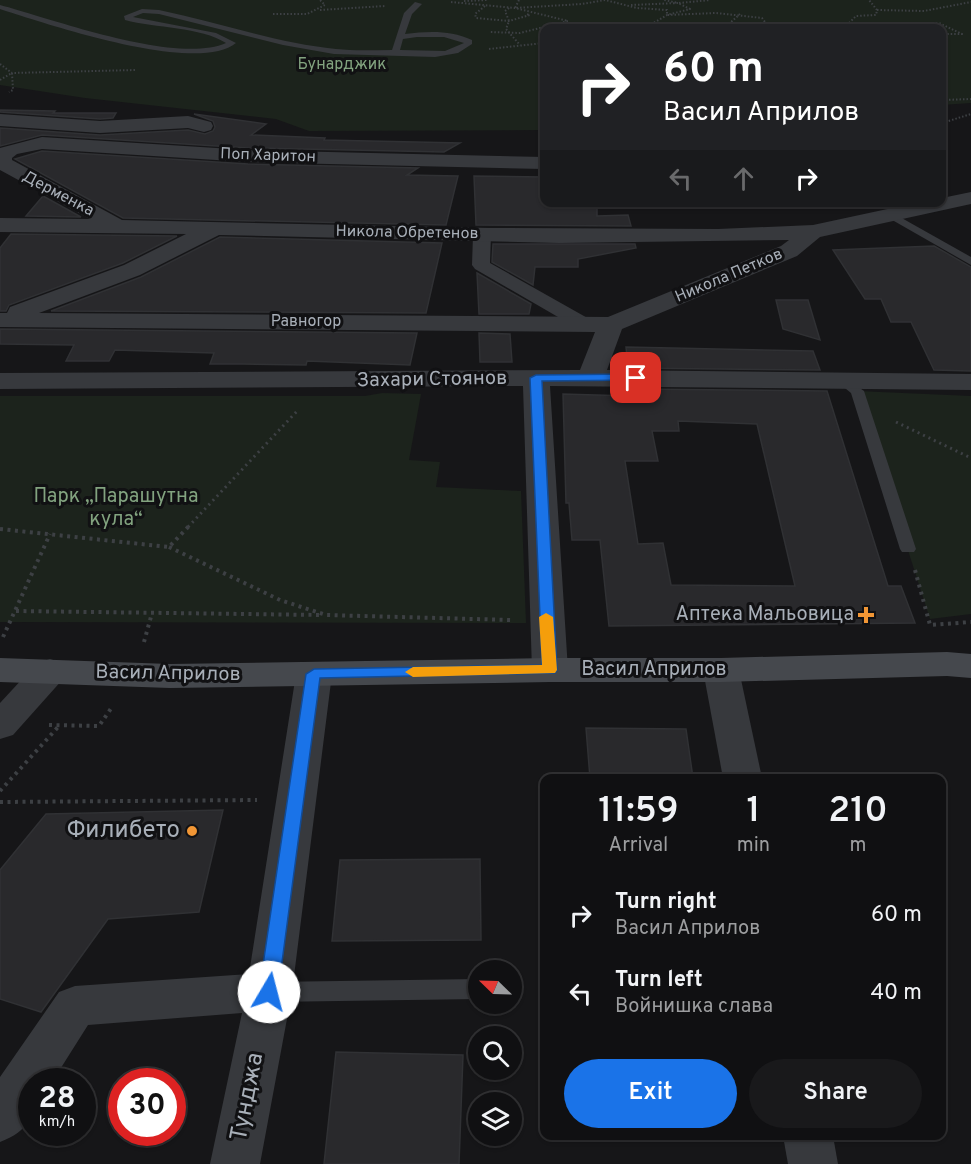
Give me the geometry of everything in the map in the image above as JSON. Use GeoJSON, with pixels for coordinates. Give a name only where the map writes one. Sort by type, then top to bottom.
{"type":"FeatureCollection","features":[{"type":"Feature","properties":{"kind":"main road","name":"Васил Априлов"},"geometry":{"type":"LineString","coordinates":[[0,670],[170,676],[550,670],[721,670],[963,663]]}},
{"type":"Feature","properties":{"kind":"street"},"geometry":{"type":"LineString","coordinates":[[0,120],[100,127],[188,122],[204,126]]}},
{"type":"Feature","properties":{"kind":"street","name":"Поп Харитон"},"geometry":{"type":"LineString","coordinates":[[1,163],[2,156],[10,150],[42,143],[248,156],[540,163]]}},
{"type":"Feature","properties":{"kind":"street","name":"Дерменка"},"geometry":{"type":"LineString","coordinates":[[1,163],[117,225]]}},
{"type":"Feature","properties":{"kind":"street","name":"Никола Петков"},"geometry":{"type":"LineString","coordinates":[[946,203],[971,198]]}},
{"type":"Feature","properties":{"kind":"street","name":"Никола Петков"},"geometry":{"type":"LineString","coordinates":[[611,325],[789,251],[813,232],[929,207]]}},
{"type":"Feature","properties":{"kind":"street","name":"Никола Обретенов"},"geometry":{"type":"LineString","coordinates":[[0,225],[117,225],[482,235],[732,237],[813,232]]}},
{"type":"Feature","properties":{"kind":"street"},"geometry":{"type":"LineString","coordinates":[[0,320],[132,270],[213,229]]}},
{"type":"Feature","properties":{"kind":"street"},"geometry":{"type":"LineString","coordinates":[[482,235],[481,265],[584,324]]}},
{"type":"Feature","properties":{"kind":"street","name":"Равногор"},"geometry":{"type":"LineString","coordinates":[[0,320],[611,325]]}},
{"type":"Feature","properties":{"kind":"street"},"geometry":{"type":"LineString","coordinates":[[590,378],[611,325]]}},
{"type":"Feature","properties":{"kind":"street"},"geometry":{"type":"LineString","coordinates":[[536,378],[550,670]]}},
{"type":"Feature","properties":{"kind":"street","name":"Захари Стоянов"},"geometry":{"type":"LineString","coordinates":[[0,381],[590,378],[971,382]]}},
{"type":"Feature","properties":{"kind":"street"},"geometry":{"type":"LineString","coordinates":[[721,670],[742,774]]}},
{"type":"Feature","properties":{"kind":"street"},"geometry":{"type":"LineString","coordinates":[[0,726],[50,671]]}},
{"type":"Feature","properties":{"kind":"street","name":"Тунджа"},"geometry":{"type":"LineString","coordinates":[[235,1164],[269,992],[314,674]]}},
{"type":"Feature","properties":{"kind":"street"},"geometry":{"type":"LineString","coordinates":[[0,1119],[75,1006],[269,992]]}},
{"type":"Feature","properties":{"kind":"street"},"geometry":{"type":"LineString","coordinates":[[809,1140],[813,1164]]}},
{"type":"Feature","properties":{"kind":"lane"},"geometry":{"type":"LineString","coordinates":[[395,52],[408,13],[417,4]]}},
{"type":"Feature","properties":{"kind":"lane"},"geometry":{"type":"LineString","coordinates":[[0,7],[91,34],[194,52],[219,51],[232,43],[226,38],[135,20],[128,18],[128,15],[142,11],[159,12],[326,50],[454,52],[466,48],[469,42],[458,36],[442,34],[399,37]]}},
{"type":"Feature","properties":{"kind":"lane"},"geometry":{"type":"LineString","coordinates":[[891,215],[971,262]]}},
{"type":"Feature","properties":{"kind":"lane"},"geometry":{"type":"LineString","coordinates":[[841,379],[857,391],[908,549]]}},
{"type":"Feature","properties":{"kind":"lane"},"geometry":{"type":"LineString","coordinates":[[269,992],[468,989]]}},
{"type":"Feature","properties":{"kind":"path"},"geometry":{"type":"LineString","coordinates":[[487,0],[451,2],[515,8],[582,4],[605,0],[667,10],[667,15]]}},
{"type":"Feature","properties":{"kind":"path"},"geometry":{"type":"LineString","coordinates":[[515,8],[519,0]]}},
{"type":"Feature","properties":{"kind":"path"},"geometry":{"type":"LineString","coordinates":[[652,24],[667,15],[690,9],[664,0]]}},
{"type":"Feature","properties":{"kind":"path"},"geometry":{"type":"LineString","coordinates":[[625,5],[711,0]]}},
{"type":"Feature","properties":{"kind":"path"},"geometry":{"type":"LineString","coordinates":[[869,0],[877,10],[902,14],[931,12],[971,2]]}},
{"type":"Feature","properties":{"kind":"path"},"geometry":{"type":"LineString","coordinates":[[320,10],[417,4]]}},
{"type":"Feature","properties":{"kind":"path"},"geometry":{"type":"LineString","coordinates":[[486,6],[475,14],[476,18],[509,21],[530,15],[521,13],[523,11]]}},
{"type":"Feature","properties":{"kind":"path"},"geometry":{"type":"LineString","coordinates":[[508,8],[505,11],[509,21],[506,29],[520,46]]}},
{"type":"Feature","properties":{"kind":"path"},"geometry":{"type":"LineString","coordinates":[[515,8],[568,21],[558,24]]}},
{"type":"Feature","properties":{"kind":"path"},"geometry":{"type":"LineString","coordinates":[[852,24],[849,23],[850,20],[856,16],[876,15],[877,10]]}},
{"type":"Feature","properties":{"kind":"path"},"geometry":{"type":"LineString","coordinates":[[667,15],[740,14],[762,18],[765,22],[762,24]]}},
{"type":"Feature","properties":{"kind":"path"},"geometry":{"type":"LineString","coordinates":[[727,24],[740,14]]}},
{"type":"Feature","properties":{"kind":"path"},"geometry":{"type":"LineString","coordinates":[[946,26],[962,34],[946,34]]}},
{"type":"Feature","properties":{"kind":"path"},"geometry":{"type":"LineString","coordinates":[[489,31],[510,34],[540,30]]}},
{"type":"Feature","properties":{"kind":"path"},"geometry":{"type":"LineString","coordinates":[[454,52],[540,44]]}},
{"type":"Feature","properties":{"kind":"path"},"geometry":{"type":"LineString","coordinates":[[0,64],[12,73],[13,90],[6,93]]}},
{"type":"Feature","properties":{"kind":"path"},"geometry":{"type":"LineString","coordinates":[[0,80],[12,73],[138,69]]}},
{"type":"Feature","properties":{"kind":"path"},"geometry":{"type":"LineString","coordinates":[[946,100],[971,99]]}},
{"type":"Feature","properties":{"kind":"path"},"geometry":{"type":"LineString","coordinates":[[946,122],[971,114]]}},
{"type":"Feature","properties":{"kind":"path"},"geometry":{"type":"LineString","coordinates":[[169,547],[324,381]]}},
{"type":"Feature","properties":{"kind":"path"},"geometry":{"type":"LineString","coordinates":[[894,421],[971,458]]}},
{"type":"Feature","properties":{"kind":"path"},"geometry":{"type":"LineString","coordinates":[[0,529],[169,547],[280,600],[326,615]]}},
{"type":"Feature","properties":{"kind":"path"},"geometry":{"type":"LineString","coordinates":[[0,642],[50,534]]}},
{"type":"Feature","properties":{"kind":"path"},"geometry":{"type":"LineString","coordinates":[[908,549],[930,625],[971,622]]}},
{"type":"Feature","properties":{"kind":"path"},"geometry":{"type":"LineString","coordinates":[[16,611],[326,615],[546,621]]}},
{"type":"Feature","properties":{"kind":"path"},"geometry":{"type":"LineString","coordinates":[[0,791],[60,725],[99,726]]}},
{"type":"Feature","properties":{"kind":"path"},"geometry":{"type":"LineString","coordinates":[[0,802],[296,800]]}},
{"type":"Feature","properties":{"kind":"green space","name":"Бунарджик"},"geometry":{"type":"Polygon","coordinates":[[[0,0],[971,0],[971,103],[946,105],[946,24],[540,24],[540,130],[309,131],[276,119],[85,98],[0,85],[0,0]]]}},
{"type":"Feature","properties":{"kind":"green space"},"geometry":{"type":"Polygon","coordinates":[[[857,391],[971,396],[971,614],[930,619],[857,391]]]}},
{"type":"Feature","properties":{"kind":"green space","name":"Парк „Парашутна кула“"},"geometry":{"type":"Polygon","coordinates":[[[382,393],[421,394],[409,460],[440,462],[436,487],[521,491],[526,623],[0,622],[0,396],[365,396],[382,393]]]}},
{"type":"Feature","properties":{"kind":"building"},"geometry":{"type":"Polygon","coordinates":[[[0,110],[116,113],[113,118],[100,119],[0,112],[0,110]]]}},
{"type":"Feature","properties":{"kind":"building"},"geometry":{"type":"Polygon","coordinates":[[[194,114],[266,124],[251,135],[325,138],[324,140],[460,143],[444,152],[248,148],[42,135],[0,146],[0,128],[100,135],[188,130],[205,134],[213,131],[215,127],[213,121],[194,114]]]}},
{"type":"Feature","properties":{"kind":"building"},"geometry":{"type":"Polygon","coordinates":[[[42,151],[248,164],[418,168],[407,175],[458,176],[446,225],[123,218],[15,159],[42,151]]]}},
{"type":"Feature","properties":{"kind":"building"},"geometry":{"type":"Polygon","coordinates":[[[474,176],[540,177],[540,207],[597,207],[597,216],[628,215],[631,226],[476,225],[474,176]]]}},
{"type":"Feature","properties":{"kind":"building"},"geometry":{"type":"Polygon","coordinates":[[[43,196],[81,217],[26,216],[43,196]]]}},
{"type":"Feature","properties":{"kind":"building"},"geometry":{"type":"Polygon","coordinates":[[[11,234],[177,236],[123,263],[9,305],[6,311],[0,311],[0,248],[11,234]]]}},
{"type":"Feature","properties":{"kind":"building"},"geometry":{"type":"Polygon","coordinates":[[[220,237],[442,243],[426,313],[51,311],[141,277],[220,237]]]}},
{"type":"Feature","properties":{"kind":"building"},"geometry":{"type":"Polygon","coordinates":[[[493,244],[635,244],[636,248],[578,259],[578,267],[535,267],[533,285],[492,262],[493,244]]]}},
{"type":"Feature","properties":{"kind":"building"},"geometry":{"type":"Polygon","coordinates":[[[934,246],[971,267],[971,371],[934,370],[911,322],[891,322],[881,299],[865,299],[833,250],[934,246]]]}},
{"type":"Feature","properties":{"kind":"building"},"geometry":{"type":"Polygon","coordinates":[[[477,273],[531,304],[529,314],[479,314],[477,273]]]}},
{"type":"Feature","properties":{"kind":"building"},"geometry":{"type":"Polygon","coordinates":[[[776,300],[808,300],[820,340],[783,329],[776,300]]]}},
{"type":"Feature","properties":{"kind":"building"},"geometry":{"type":"Polygon","coordinates":[[[0,329],[417,333],[410,365],[307,361],[306,365],[210,364],[214,353],[115,350],[109,361],[66,361],[74,345],[0,344],[0,329]]]}},
{"type":"Feature","properties":{"kind":"building"},"geometry":{"type":"Polygon","coordinates":[[[479,333],[510,334],[512,362],[480,362],[479,333]]]}},
{"type":"Feature","properties":{"kind":"building"},"geometry":{"type":"Polygon","coordinates":[[[626,347],[813,351],[820,370],[628,368],[626,347]]]}},
{"type":"Feature","properties":{"kind":"building"},"geometry":{"type":"Polygon","coordinates":[[[630,389],[827,391],[888,586],[901,586],[915,623],[609,626],[600,540],[572,540],[569,503],[566,503],[563,394],[630,396],[630,389]],[[678,421],[679,431],[652,431],[658,461],[625,461],[638,544],[663,543],[671,585],[795,586],[757,424],[678,421]]]}},
{"type":"Feature","properties":{"kind":"building"},"geometry":{"type":"Polygon","coordinates":[[[586,728],[686,729],[692,774],[590,774],[586,728]]]}},
{"type":"Feature","properties":{"kind":"building"},"geometry":{"type":"Polygon","coordinates":[[[223,810],[199,912],[108,919],[41,1012],[0,999],[0,870],[46,814],[223,810]]]}},
{"type":"Feature","properties":{"kind":"building"},"geometry":{"type":"Polygon","coordinates":[[[480,859],[481,940],[332,941],[340,860],[480,859]]]}},
{"type":"Feature","properties":{"kind":"building"},"geometry":{"type":"Polygon","coordinates":[[[336,1052],[463,1055],[459,1164],[324,1164],[336,1052]]]}},
{"type":"Feature","properties":{"kind":"slow traffic"},"geometry":{"type":"LineString","coordinates":[[413,672],[550,670],[546,617]]}},
{"type":"Feature","properties":{"kind":"place","name":"Аптека Мальовица"},"geometry":{"type":"Point","coordinates":[866,615]}},
{"type":"Feature","properties":{"kind":"place","name":"Филибето"},"geometry":{"type":"Point","coordinates":[192,831]}},
{"type":"Feature","properties":{"kind":"route"},"geometry":{"type":"LineString","coordinates":[[269,992],[314,674],[550,670],[536,378],[636,378]]}}]}
